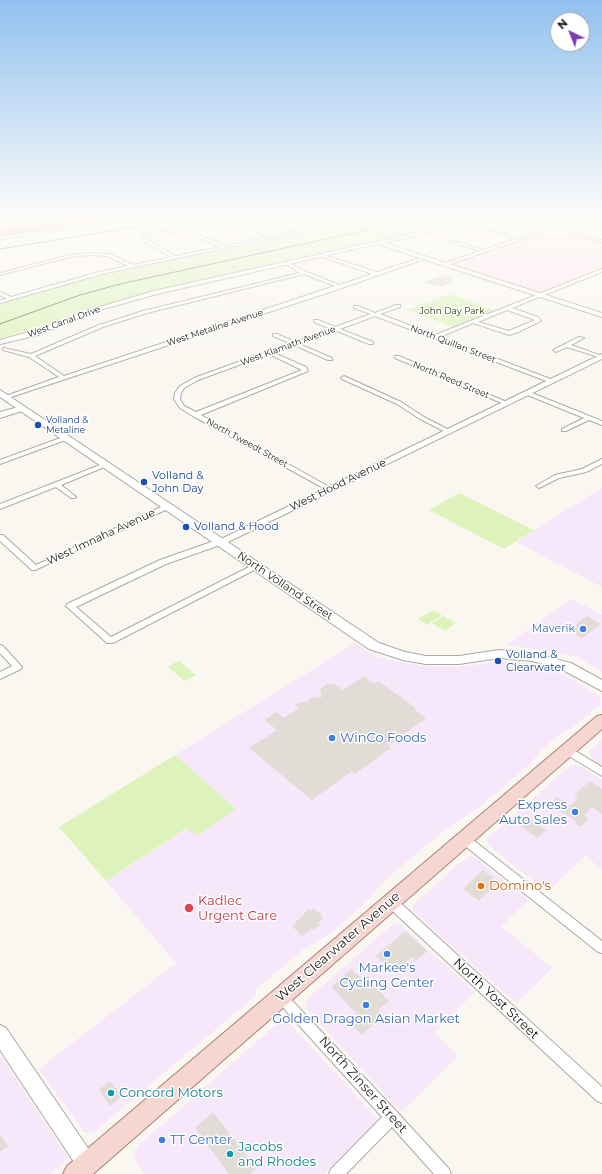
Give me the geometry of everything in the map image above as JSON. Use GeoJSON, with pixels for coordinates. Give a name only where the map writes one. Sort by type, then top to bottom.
{"type":"FeatureCollection","features":[{"type":"Feature","properties":{"kind":"main road","name":"North Volland Street"},"geometry":{"type":"LineString","coordinates":[[3,395],[367,642],[392,653],[438,661],[499,654],[532,656],[566,666],[602,686]]}},
{"type":"Feature","properties":{"kind":"main road","name":"West Clearwater Avenue"},"geometry":{"type":"LineString","coordinates":[[81,1169],[602,720]]}},
{"type":"Feature","properties":{"kind":"street"},"geometry":{"type":"LineString","coordinates":[[0,302],[95,275]]}},
{"type":"Feature","properties":{"kind":"street","name":"West Canal Drive"},"geometry":{"type":"LineString","coordinates":[[0,342],[27,335],[83,314],[130,300],[238,275]]}},
{"type":"Feature","properties":{"kind":"street"},"geometry":{"type":"LineString","coordinates":[[30,356],[75,336],[121,319],[167,306],[297,275]]}},
{"type":"Feature","properties":{"kind":"street"},"geometry":{"type":"LineString","coordinates":[[309,275],[340,286]]}},
{"type":"Feature","properties":{"kind":"street","name":"West Metaline Avenue"},"geometry":{"type":"LineString","coordinates":[[3,395],[64,378],[374,275]]}},
{"type":"Feature","properties":{"kind":"street"},"geometry":{"type":"LineString","coordinates":[[478,275],[602,315]]}},
{"type":"Feature","properties":{"kind":"street"},"geometry":{"type":"LineString","coordinates":[[435,337],[590,275]]}},
{"type":"Feature","properties":{"kind":"street"},"geometry":{"type":"LineString","coordinates":[[0,293],[11,299]]}},
{"type":"Feature","properties":{"kind":"street"},"geometry":{"type":"LineString","coordinates":[[167,306],[177,310]]}},
{"type":"Feature","properties":{"kind":"street","name":"West Klamath Avenue"},"geometry":{"type":"LineString","coordinates":[[180,389],[196,379],[398,306]]}},
{"type":"Feature","properties":{"kind":"street","name":"North Quillan Street"},"geometry":{"type":"LineString","coordinates":[[356,307],[551,381]]}},
{"type":"Feature","properties":{"kind":"street"},"geometry":{"type":"LineString","coordinates":[[474,322],[509,332],[538,322],[536,318],[507,308]]}},
{"type":"Feature","properties":{"kind":"street"},"geometry":{"type":"LineString","coordinates":[[121,319],[131,324]]}},
{"type":"Feature","properties":{"kind":"street"},"geometry":{"type":"LineString","coordinates":[[316,321],[371,343]]}},
{"type":"Feature","properties":{"kind":"street"},"geometry":{"type":"LineString","coordinates":[[275,335],[330,359]]}},
{"type":"Feature","properties":{"kind":"street"},"geometry":{"type":"LineString","coordinates":[[75,336],[83,339]]}},
{"type":"Feature","properties":{"kind":"street"},"geometry":{"type":"LineString","coordinates":[[556,350],[581,338]]}},
{"type":"Feature","properties":{"kind":"street"},"geometry":{"type":"LineString","coordinates":[[566,345],[601,358]]}},
{"type":"Feature","properties":{"kind":"street"},"geometry":{"type":"LineString","coordinates":[[5,349],[30,356],[64,378]]}},
{"type":"Feature","properties":{"kind":"street"},"geometry":{"type":"LineString","coordinates":[[196,414],[304,373],[306,370],[270,352]]}},
{"type":"Feature","properties":{"kind":"street","name":"North Reed Street"},"geometry":{"type":"LineString","coordinates":[[397,357],[506,403]]}},
{"type":"Feature","properties":{"kind":"street","name":"West Hood Avenue"},"geometry":{"type":"LineString","coordinates":[[256,567],[110,641],[70,606],[164,562],[220,542],[601,358]]}},
{"type":"Feature","properties":{"kind":"street"},"geometry":{"type":"LineString","coordinates":[[344,378],[404,406],[422,418],[448,431]]}},
{"type":"Feature","properties":{"kind":"street","name":"North Tweedt Street"},"geometry":{"type":"LineString","coordinates":[[180,389],[177,396],[180,404],[329,489]]}},
{"type":"Feature","properties":{"kind":"street"},"geometry":{"type":"LineString","coordinates":[[527,393],[602,423]]}},
{"type":"Feature","properties":{"kind":"street"},"geometry":{"type":"LineString","coordinates":[[0,415],[22,408]]}},
{"type":"Feature","properties":{"kind":"street"},"geometry":{"type":"LineString","coordinates":[[564,430],[588,418]]}},
{"type":"Feature","properties":{"kind":"street"},"geometry":{"type":"LineString","coordinates":[[0,462],[66,438]]}},
{"type":"Feature","properties":{"kind":"street"},"geometry":{"type":"LineString","coordinates":[[539,486],[557,476],[584,471],[602,461]]}},
{"type":"Feature","properties":{"kind":"street"},"geometry":{"type":"LineString","coordinates":[[0,507],[105,464]]}},
{"type":"Feature","properties":{"kind":"street"},"geometry":{"type":"LineString","coordinates":[[56,484],[73,496]]}},
{"type":"Feature","properties":{"kind":"street","name":"West Imnaha Avenue"},"geometry":{"type":"LineString","coordinates":[[0,537],[35,568],[168,507]]}},
{"type":"Feature","properties":{"kind":"street"},"geometry":{"type":"LineString","coordinates":[[0,648],[18,667],[0,676]]}},
{"type":"Feature","properties":{"kind":"street"},"geometry":{"type":"LineString","coordinates":[[568,750],[602,772]]}},
{"type":"Feature","properties":{"kind":"street"},"geometry":{"type":"LineString","coordinates":[[464,839],[602,948]]}},
{"type":"Feature","properties":{"kind":"street","name":"North Yost Street"},"geometry":{"type":"LineString","coordinates":[[391,902],[602,1096]]}},
{"type":"Feature","properties":{"kind":"street","name":"North Zinser Street"},"geometry":{"type":"LineString","coordinates":[[281,996],[444,1174]]}},
{"type":"Feature","properties":{"kind":"street"},"geometry":{"type":"LineString","coordinates":[[0,1034],[81,1169]]}},
{"type":"Feature","properties":{"kind":"street"},"geometry":{"type":"LineString","coordinates":[[340,1173],[392,1117]]}},
{"type":"Feature","properties":{"kind":"shaded area"},"geometry":{"type":"Polygon","coordinates":[[[478,275],[590,275],[540,295],[478,275]]]}},
{"type":"Feature","properties":{"kind":"shaded area"},"geometry":{"type":"Polygon","coordinates":[[[602,488],[602,587],[516,542],[534,530],[602,488]]]}},
{"type":"Feature","properties":{"kind":"shaded area"},"geometry":{"type":"Polygon","coordinates":[[[572,599],[602,615],[602,672],[576,656],[506,645],[572,599]]]}},
{"type":"Feature","properties":{"kind":"shaded area"},"geometry":{"type":"Polygon","coordinates":[[[355,643],[376,657],[419,666],[455,667],[508,661],[535,664],[557,670],[599,696],[601,704],[572,728],[559,735],[543,748],[529,765],[482,805],[446,829],[385,880],[360,908],[328,935],[304,949],[255,990],[256,993],[254,997],[93,1133],[84,1132],[39,1069],[176,963],[106,881],[188,828],[236,809],[175,755],[355,643]]]}},
{"type":"Feature","properties":{"kind":"shaded area"},"geometry":{"type":"Polygon","coordinates":[[[602,739],[602,765],[591,757],[589,751],[602,739]]]}},
{"type":"Feature","properties":{"kind":"shaded area"},"geometry":{"type":"Polygon","coordinates":[[[571,765],[580,766],[602,780],[602,869],[585,856],[548,892],[489,846],[487,839],[571,765]]]}},
{"type":"Feature","properties":{"kind":"shaded area"},"geometry":{"type":"Polygon","coordinates":[[[468,856],[474,857],[529,900],[501,926],[552,968],[516,1003],[413,911],[413,905],[468,856]]]}},
{"type":"Feature","properties":{"kind":"shaded area"},"geometry":{"type":"Polygon","coordinates":[[[399,923],[475,992],[434,1033],[457,1056],[401,1112],[306,1008],[307,999],[392,925],[399,923]]]}},
{"type":"Feature","properties":{"kind":"shaded area"},"geometry":{"type":"Polygon","coordinates":[[[278,1023],[289,1023],[378,1119],[325,1174],[145,1174],[134,1158],[137,1147],[278,1023]]]}},
{"type":"Feature","properties":{"kind":"shaded area"},"geometry":{"type":"Polygon","coordinates":[[[0,1055],[68,1158],[50,1174],[0,1174],[0,1055]]]}},
{"type":"Feature","properties":{"kind":"green space"},"geometry":{"type":"Polygon","coordinates":[[[100,275],[226,275],[153,291],[113,302],[0,339],[0,304],[100,275]]]}},
{"type":"Feature","properties":{"kind":"green space","name":"John Day Park"},"geometry":{"type":"Polygon","coordinates":[[[450,294],[497,311],[454,327],[406,310],[450,294]]]}},
{"type":"Feature","properties":{"kind":"green space"},"geometry":{"type":"Polygon","coordinates":[[[459,493],[534,530],[504,549],[429,510],[459,493]]]}},
{"type":"Feature","properties":{"kind":"green space"},"geometry":{"type":"Polygon","coordinates":[[[433,610],[442,615],[427,625],[418,619],[433,610]]]}},
{"type":"Feature","properties":{"kind":"green space"},"geometry":{"type":"Polygon","coordinates":[[[443,616],[456,623],[445,631],[432,623],[443,616]]]}},
{"type":"Feature","properties":{"kind":"green space"},"geometry":{"type":"Polygon","coordinates":[[[178,661],[196,675],[185,681],[168,667],[178,661]]]}},
{"type":"Feature","properties":{"kind":"green space"},"geometry":{"type":"Polygon","coordinates":[[[175,755],[236,809],[197,836],[187,828],[106,881],[59,827],[175,755]]]}},
{"type":"Feature","properties":{"kind":"building"},"geometry":{"type":"Polygon","coordinates":[[[444,275],[454,278],[446,280],[453,282],[440,287],[423,282],[444,275]]]}},
{"type":"Feature","properties":{"kind":"building","name":"Maverik"},"geometry":{"type":"Polygon","coordinates":[[[587,616],[601,624],[582,638],[570,631],[575,627],[573,626],[587,616]]]}},
{"type":"Feature","properties":{"kind":"building","name":"WinCo Foods"},"geometry":{"type":"Polygon","coordinates":[[[364,676],[374,684],[378,681],[416,708],[414,709],[426,718],[388,746],[391,748],[355,774],[352,771],[312,800],[249,748],[277,730],[265,720],[276,712],[284,718],[299,708],[295,705],[309,701],[309,698],[322,697],[320,689],[327,684],[334,684],[343,690],[364,676]]]}},
{"type":"Feature","properties":{"kind":"building"},"geometry":{"type":"Polygon","coordinates":[[[590,781],[602,789],[602,814],[592,807],[584,815],[589,818],[581,827],[575,823],[576,821],[550,804],[557,797],[570,806],[578,798],[574,795],[590,781]]]}},
{"type":"Feature","properties":{"kind":"building"},"geometry":{"type":"Polygon","coordinates":[[[526,816],[546,830],[537,838],[518,824],[526,816]]]}},
{"type":"Feature","properties":{"kind":"building","name":"Domino's"},"geometry":{"type":"Polygon","coordinates":[[[483,870],[498,882],[479,901],[463,889],[483,870]]]}},
{"type":"Feature","properties":{"kind":"building"},"geometry":{"type":"Polygon","coordinates":[[[313,908],[322,915],[321,916],[323,918],[318,923],[320,925],[314,930],[312,928],[302,936],[292,926],[309,909],[311,911],[313,908]]]}},
{"type":"Feature","properties":{"kind":"building","name":"Markee's Cycling Center"},"geometry":{"type":"Polygon","coordinates":[[[405,931],[427,951],[416,961],[412,957],[394,973],[376,956],[405,931]]]}},
{"type":"Feature","properties":{"kind":"building","name":"Golden Dragon Asian Market"},"geometry":{"type":"Polygon","coordinates":[[[351,969],[364,981],[367,979],[389,1001],[378,1010],[383,1015],[362,1035],[348,1021],[357,1014],[331,987],[351,969]]]}},
{"type":"Feature","properties":{"kind":"building","name":"Concord Motors"},"geometry":{"type":"Polygon","coordinates":[[[110,1081],[122,1096],[110,1106],[99,1090],[110,1081]]]}},
{"type":"Feature","properties":{"kind":"building","name":"Jacobs and Rhodes"},"geometry":{"type":"Polygon","coordinates":[[[213,1112],[256,1168],[250,1174],[229,1174],[195,1128],[213,1112]]]}},
{"type":"Feature","properties":{"kind":"building"},"geometry":{"type":"Polygon","coordinates":[[[0,1134],[8,1146],[0,1152],[0,1134]]]}},
{"type":"Feature","properties":{"kind":"railway"},"geometry":{"type":"LineString","coordinates":[[0,324],[77,296],[120,284],[162,275]]}},
{"type":"Feature","properties":{"kind":"place","name":"Volland & Metaline"},"geometry":{"type":"Point","coordinates":[38,425]}},
{"type":"Feature","properties":{"kind":"place","name":"Volland & John Day"},"geometry":{"type":"Point","coordinates":[144,482]}},
{"type":"Feature","properties":{"kind":"place","name":"Volland & Hood"},"geometry":{"type":"Point","coordinates":[186,527]}},
{"type":"Feature","properties":{"kind":"place","name":"Maverik"},"geometry":{"type":"Point","coordinates":[583,629]}},
{"type":"Feature","properties":{"kind":"place","name":"Volland & Clearwater"},"geometry":{"type":"Point","coordinates":[498,661]}},
{"type":"Feature","properties":{"kind":"place","name":"WinCo Foods"},"geometry":{"type":"Point","coordinates":[332,738]}},
{"type":"Feature","properties":{"kind":"place","name":"Express Auto Sales"},"geometry":{"type":"Point","coordinates":[575,812]}},
{"type":"Feature","properties":{"kind":"place","name":"Domino's"},"geometry":{"type":"Point","coordinates":[481,886]}},
{"type":"Feature","properties":{"kind":"place","name":"Kadlec Urgent Care"},"geometry":{"type":"Point","coordinates":[189,908]}},
{"type":"Feature","properties":{"kind":"place","name":"Markee's Cycling Center"},"geometry":{"type":"Point","coordinates":[387,954]}},
{"type":"Feature","properties":{"kind":"place","name":"Golden Dragon Asian Market"},"geometry":{"type":"Point","coordinates":[366,1005]}},
{"type":"Feature","properties":{"kind":"place","name":"Concord Motors"},"geometry":{"type":"Point","coordinates":[111,1093]}},
{"type":"Feature","properties":{"kind":"place","name":"TT Center"},"geometry":{"type":"Point","coordinates":[162,1140]}},
{"type":"Feature","properties":{"kind":"place","name":"Jacobs and Rhodes"},"geometry":{"type":"Point","coordinates":[230,1154]}}]}
